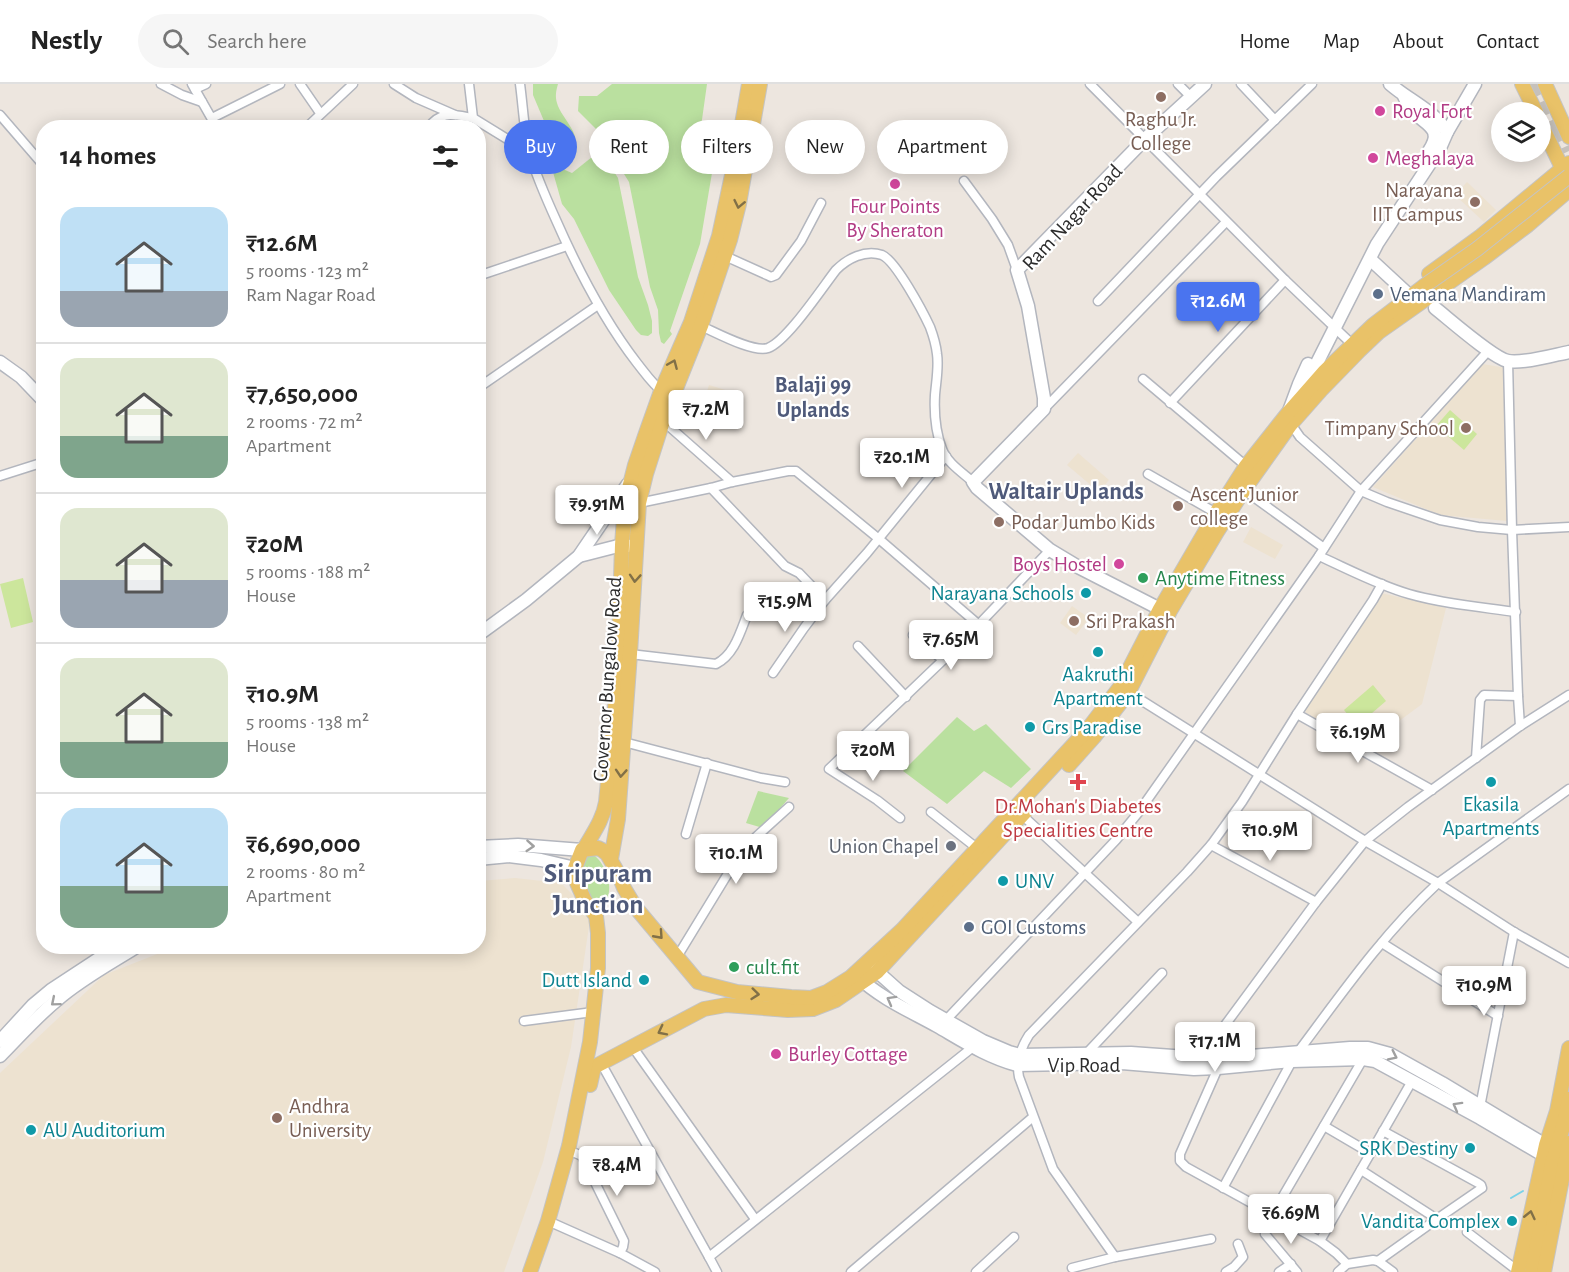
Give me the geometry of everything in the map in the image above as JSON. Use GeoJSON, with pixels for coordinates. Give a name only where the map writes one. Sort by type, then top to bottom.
{"type":"FeatureCollection","features":[{"type":"Feature","properties":{"kind":"main road"},"geometry":{"type":"LineString","coordinates":[[667,395],[719,236],[749,84]]}},
{"type":"Feature","properties":{"kind":"main road"},"geometry":{"type":"LineString","coordinates":[[540,1272],[569,1146],[591,1034],[598,968],[598,933],[596,916],[580,891],[575,868],[604,813],[617,741],[625,504],[631,481],[667,395],[701,326],[725,256],[739,204],[760,84]]}},
{"type":"Feature","properties":{"kind":"main road"},"geometry":{"type":"LineString","coordinates":[[1522,84],[1531,102]]}},
{"type":"Feature","properties":{"kind":"main road"},"geometry":{"type":"LineString","coordinates":[[1545,84],[1568,133]]}},
{"type":"Feature","properties":{"kind":"main road"},"geometry":{"type":"LineString","coordinates":[[1551,141],[1567,169],[1569,185]]}},
{"type":"Feature","properties":{"kind":"main road"},"geometry":{"type":"LineString","coordinates":[[1430,297],[1477,249],[1567,169]]}},
{"type":"Feature","properties":{"kind":"main road"},"geometry":{"type":"LineString","coordinates":[[530,1272],[552,1222],[575,1153],[594,1067],[704,1009],[726,1005],[788,1010],[813,1009],[836,1000],[872,967],[1022,815],[1094,737],[1217,532],[1305,394],[1324,372],[1380,332],[1411,302],[1419,281],[1567,169]]}},
{"type":"Feature","properties":{"kind":"main road"},"geometry":{"type":"LineString","coordinates":[[1411,302],[1430,297],[1528,225],[1569,190]]}},
{"type":"Feature","properties":{"kind":"main road"},"geometry":{"type":"LineString","coordinates":[[1411,302],[1431,305],[1516,245],[1569,200]]}},
{"type":"Feature","properties":{"kind":"main road"},"geometry":{"type":"LineString","coordinates":[[872,967],[902,930],[1124,690],[1160,609],[1246,466],[1289,419],[1321,390],[1356,348]]}},
{"type":"Feature","properties":{"kind":"main road","name":"Governor Bungalow Road"},"geometry":{"type":"LineString","coordinates":[[611,859],[618,819],[617,741],[630,654],[639,503],[663,422],[667,395]]}},
{"type":"Feature","properties":{"kind":"main road"},"geometry":{"type":"LineString","coordinates":[[583,850],[598,848],[611,859],[636,908],[698,982],[704,1009]]}},
{"type":"Feature","properties":{"kind":"main road"},"geometry":{"type":"LineString","coordinates":[[698,982],[737,992],[810,998],[860,978]]}},
{"type":"Feature","properties":{"kind":"main road"},"geometry":{"type":"LineString","coordinates":[[591,1034],[602,1053],[610,1055],[626,1049]]}},
{"type":"Feature","properties":{"kind":"main road"},"geometry":{"type":"LineString","coordinates":[[1544,1272],[1557,1152],[1557,1111],[1569,1048]]}},
{"type":"Feature","properties":{"kind":"main road"},"geometry":{"type":"LineString","coordinates":[[1532,1272],[1569,1099]]}},
{"type":"Feature","properties":{"kind":"main road"},"geometry":{"type":"LineString","coordinates":[[1518,1272],[1557,1152]]}},
{"type":"Feature","properties":{"kind":"street"},"geometry":{"type":"LineString","coordinates":[[162,84],[182,95],[202,102]]}},
{"type":"Feature","properties":{"kind":"street"},"geometry":{"type":"LineString","coordinates":[[206,84],[193,87],[212,118],[280,84]]}},
{"type":"Feature","properties":{"kind":"street"},"geometry":{"type":"LineString","coordinates":[[300,84],[320,113]]}},
{"type":"Feature","properties":{"kind":"street"},"geometry":{"type":"LineString","coordinates":[[313,120],[353,84]]}},
{"type":"Feature","properties":{"kind":"street"},"geometry":{"type":"LineString","coordinates":[[394,84],[416,99],[455,115]]}},
{"type":"Feature","properties":{"kind":"street"},"geometry":{"type":"LineString","coordinates":[[469,84],[473,118]]}},
{"type":"Feature","properties":{"kind":"street"},"geometry":{"type":"LineString","coordinates":[[520,84],[524,120]]}},
{"type":"Feature","properties":{"kind":"street"},"geometry":{"type":"LineString","coordinates":[[1090,84],[1226,222],[1356,348]]}},
{"type":"Feature","properties":{"kind":"street"},"geometry":{"type":"LineString","coordinates":[[1178,84],[1191,97]]}},
{"type":"Feature","properties":{"kind":"street","name":"Ram Nagar Road"},"geometry":{"type":"LineString","coordinates":[[1044,409],[1028,306],[1017,270],[1145,139],[1205,84]]}},
{"type":"Feature","properties":{"kind":"street"},"geometry":{"type":"LineString","coordinates":[[1241,84],[1275,120]]}},
{"type":"Feature","properties":{"kind":"street"},"geometry":{"type":"LineString","coordinates":[[1098,302],[1198,194],[1312,84]]}},
{"type":"Feature","properties":{"kind":"street"},"geometry":{"type":"LineString","coordinates":[[1390,84],[1436,119],[1447,132]]}},
{"type":"Feature","properties":{"kind":"street"},"geometry":{"type":"LineString","coordinates":[[1305,394],[1332,325],[1371,242],[1440,148],[1475,84]]}},
{"type":"Feature","properties":{"kind":"street"},"geometry":{"type":"LineString","coordinates":[[1404,96],[1410,109],[1428,124],[1436,139],[1299,384],[1289,419],[1295,431],[1361,491],[1414,512],[1440,520],[1478,527],[1512,530],[1569,527]]}},
{"type":"Feature","properties":{"kind":"street"},"geometry":{"type":"LineString","coordinates":[[435,120],[447,114],[476,120]]}},
{"type":"Feature","properties":{"kind":"street"},"geometry":{"type":"LineString","coordinates":[[0,115],[36,157]]}},
{"type":"Feature","properties":{"kind":"street"},"geometry":{"type":"LineString","coordinates":[[486,126],[504,137]]}},
{"type":"Feature","properties":{"kind":"street"},"geometry":{"type":"LineString","coordinates":[[537,174],[567,246],[597,305],[627,351],[667,395]]}},
{"type":"Feature","properties":{"kind":"street"},"geometry":{"type":"LineString","coordinates":[[964,181],[1008,245],[1017,270]]}},
{"type":"Feature","properties":{"kind":"street"},"geometry":{"type":"LineString","coordinates":[[725,256],[771,277],[776,275],[801,241],[821,203]]}},
{"type":"Feature","properties":{"kind":"street"},"geometry":{"type":"LineString","coordinates":[[974,483],[1226,222]]}},
{"type":"Feature","properties":{"kind":"street"},"geometry":{"type":"LineString","coordinates":[[486,273],[567,246]]}},
{"type":"Feature","properties":{"kind":"street"},"geometry":{"type":"LineString","coordinates":[[701,326],[741,344],[768,348],[793,327],[844,262],[853,257],[882,255],[901,276],[931,329],[937,354],[936,417],[938,433],[946,456],[986,496],[1050,550],[1160,609]]}},
{"type":"Feature","properties":{"kind":"street"},"geometry":{"type":"LineString","coordinates":[[1370,259],[1411,302]]}},
{"type":"Feature","properties":{"kind":"street"},"geometry":{"type":"LineString","coordinates":[[1170,404],[1285,280]]}},
{"type":"Feature","properties":{"kind":"street"},"geometry":{"type":"LineString","coordinates":[[1430,297],[1489,350],[1508,361],[1569,352]]}},
{"type":"Feature","properties":{"kind":"street"},"geometry":{"type":"LineString","coordinates":[[486,382],[597,305]]}},
{"type":"Feature","properties":{"kind":"street"},"geometry":{"type":"LineString","coordinates":[[946,1020],[1116,840],[1138,813],[1321,552],[1361,491],[1489,350]]}},
{"type":"Feature","properties":{"kind":"street"},"geometry":{"type":"LineString","coordinates":[[1508,361],[1520,726]]}},
{"type":"Feature","properties":{"kind":"street"},"geometry":{"type":"LineString","coordinates":[[0,362],[21,377],[36,393]]}},
{"type":"Feature","properties":{"kind":"street"},"geometry":{"type":"LineString","coordinates":[[1143,379],[1246,466]]}},
{"type":"Feature","properties":{"kind":"street"},"geometry":{"type":"LineString","coordinates":[[663,422],[732,482]]}},
{"type":"Feature","properties":{"kind":"street"},"geometry":{"type":"LineString","coordinates":[[774,673],[825,600],[879,539],[946,456]]}},
{"type":"Feature","properties":{"kind":"street"},"geometry":{"type":"LineString","coordinates":[[0,476],[36,465]]}},
{"type":"Feature","properties":{"kind":"street"},"geometry":{"type":"LineString","coordinates":[[639,503],[732,482],[796,471],[979,625]]}},
{"type":"Feature","properties":{"kind":"street"},"geometry":{"type":"LineString","coordinates":[[1148,474],[1216,513]]}},
{"type":"Feature","properties":{"kind":"street"},"geometry":{"type":"LineString","coordinates":[[486,629],[526,600],[579,556],[631,481]]}},
{"type":"Feature","properties":{"kind":"street"},"geometry":{"type":"LineString","coordinates":[[711,488],[785,566],[799,573],[825,600]]}},
{"type":"Feature","properties":{"kind":"street"},"geometry":{"type":"LineString","coordinates":[[1244,490],[1321,552],[1382,584],[1410,594],[1452,603],[1516,612]]}},
{"type":"Feature","properties":{"kind":"street"},"geometry":{"type":"LineString","coordinates":[[579,556],[622,545],[637,546]]}},
{"type":"Feature","properties":{"kind":"street"},"geometry":{"type":"LineString","coordinates":[[900,818],[878,800],[829,769],[979,625],[1050,550]]}},
{"type":"Feature","properties":{"kind":"street"},"geometry":{"type":"LineString","coordinates":[[1115,1257],[1056,1176],[1019,1077],[1018,1060],[1024,1043],[1029,1035],[1211,845],[1260,776],[1297,714],[1382,584]]}},
{"type":"Feature","properties":{"kind":"street"},"geometry":{"type":"LineString","coordinates":[[630,654],[716,664],[723,661],[734,646],[747,615]]}},
{"type":"Feature","properties":{"kind":"street"},"geometry":{"type":"LineString","coordinates":[[913,635],[943,660]]}},
{"type":"Feature","properties":{"kind":"street"},"geometry":{"type":"LineString","coordinates":[[858,646],[906,697]]}},
{"type":"Feature","properties":{"kind":"street"},"geometry":{"type":"LineString","coordinates":[[1124,690],[1365,841],[1569,963]]}},
{"type":"Feature","properties":{"kind":"street"},"geometry":{"type":"LineString","coordinates":[[1476,759],[1480,700],[1489,695],[1518,696]]}},
{"type":"Feature","properties":{"kind":"street"},"geometry":{"type":"LineString","coordinates":[[1197,1064],[1316,902],[1365,841],[1387,822],[1520,726],[1569,695]]}},
{"type":"Feature","properties":{"kind":"street"},"geometry":{"type":"LineString","coordinates":[[1297,714],[1432,790]]}},
{"type":"Feature","properties":{"kind":"street"},"geometry":{"type":"LineString","coordinates":[[617,741],[760,778],[785,782]]}},
{"type":"Feature","properties":{"kind":"street"},"geometry":{"type":"LineString","coordinates":[[686,834],[707,763]]}},
{"type":"Feature","properties":{"kind":"street"},"geometry":{"type":"LineString","coordinates":[[1223,1188],[1295,1057],[1353,978],[1382,943],[1438,883],[1569,789]]}},
{"type":"Feature","properties":{"kind":"street"},"geometry":{"type":"LineString","coordinates":[[677,957],[738,857],[789,807]]}},
{"type":"Feature","properties":{"kind":"street"},"geometry":{"type":"LineString","coordinates":[[931,812],[978,849]]}},
{"type":"Feature","properties":{"kind":"street"},"geometry":{"type":"LineString","coordinates":[[1022,815],[1138,922]]}},
{"type":"Feature","properties":{"kind":"street"},"geometry":{"type":"LineString","coordinates":[[486,847],[518,845],[583,850]]}},
{"type":"Feature","properties":{"kind":"street"},"geometry":{"type":"LineString","coordinates":[[1211,845],[1316,902]]}},
{"type":"Feature","properties":{"kind":"street"},"geometry":{"type":"LineString","coordinates":[[486,858],[509,856],[575,868]]}},
{"type":"Feature","properties":{"kind":"street"},"geometry":{"type":"LineString","coordinates":[[1480,1107],[1514,932]]}},
{"type":"Feature","properties":{"kind":"street"},"geometry":{"type":"LineString","coordinates":[[1382,943],[1498,1016]]}},
{"type":"Feature","properties":{"kind":"street"},"geometry":{"type":"LineString","coordinates":[[0,1041],[33,1005],[51,990],[106,954]]}},
{"type":"Feature","properties":{"kind":"street"},"geometry":{"type":"LineString","coordinates":[[0,1056],[58,999],[125,954]]}},
{"type":"Feature","properties":{"kind":"street","name":"Vip Road"},"geometry":{"type":"LineString","coordinates":[[872,967],[899,991],[1018,1060],[1197,1064],[1225,1058],[1295,1057],[1375,1061],[1538,1152],[1557,1152]]}},
{"type":"Feature","properties":{"kind":"street"},"geometry":{"type":"LineString","coordinates":[[1086,1054],[1162,973]]}},
{"type":"Feature","properties":{"kind":"street","name":"Vip Road"},"geometry":{"type":"LineString","coordinates":[[860,978],[874,991],[1000,1061],[1131,1053],[1218,1068],[1350,1048],[1379,1050],[1390,1054],[1557,1152]]}},
{"type":"Feature","properties":{"kind":"street"},"geometry":{"type":"LineString","coordinates":[[524,1021],[593,1012]]}},
{"type":"Feature","properties":{"kind":"street"},"geometry":{"type":"LineString","coordinates":[[709,1257],[973,1047]]}},
{"type":"Feature","properties":{"kind":"street"},"geometry":{"type":"LineString","coordinates":[[626,1049],[755,1219]]}},
{"type":"Feature","properties":{"kind":"street"},"geometry":{"type":"LineString","coordinates":[[1272,1215],[1363,1059]]}},
{"type":"Feature","properties":{"kind":"street"},"geometry":{"type":"LineString","coordinates":[[600,1063],[717,1272]]}},
{"type":"Feature","properties":{"kind":"street"},"geometry":{"type":"LineString","coordinates":[[1218,1068],[1180,1154],[1180,1161],[1186,1167],[1320,1241],[1347,1264]]}},
{"type":"Feature","properties":{"kind":"street"},"geometry":{"type":"LineString","coordinates":[[1320,1241],[1412,1081]]}},
{"type":"Feature","properties":{"kind":"street"},"geometry":{"type":"LineString","coordinates":[[850,1272],[1034,1117]]}},
{"type":"Feature","properties":{"kind":"street"},"geometry":{"type":"LineString","coordinates":[[1324,1126],[1371,1153]]}},
{"type":"Feature","properties":{"kind":"street"},"geometry":{"type":"LineString","coordinates":[[1378,1261],[1482,1188],[1481,1185],[1383,1131]]}},
{"type":"Feature","properties":{"kind":"street"},"geometry":{"type":"LineString","coordinates":[[575,1153],[582,1156],[624,1241],[620,1253]]}},
{"type":"Feature","properties":{"kind":"street"},"geometry":{"type":"LineString","coordinates":[[1361,1170],[1437,1219]]}},
{"type":"Feature","properties":{"kind":"street"},"geometry":{"type":"LineString","coordinates":[[552,1222],[620,1253],[655,1272]]}},
{"type":"Feature","properties":{"kind":"street"},"geometry":{"type":"LineString","coordinates":[[1467,1232],[1518,1272]]}},
{"type":"Feature","properties":{"kind":"street"},"geometry":{"type":"LineString","coordinates":[[1265,1234],[1297,1272]]}},
{"type":"Feature","properties":{"kind":"street"},"geometry":{"type":"LineString","coordinates":[[976,1272],[1014,1237]]}},
{"type":"Feature","properties":{"kind":"street"},"geometry":{"type":"LineString","coordinates":[[1072,1268],[1115,1257],[1211,1239]]}},
{"type":"Feature","properties":{"kind":"street"},"geometry":{"type":"LineString","coordinates":[[1226,1272],[1243,1257],[1238,1244]]}},
{"type":"Feature","properties":{"kind":"street"},"geometry":{"type":"LineString","coordinates":[[1338,1272],[1347,1264],[1373,1260],[1393,1272]]}},
{"type":"Feature","properties":{"kind":"street"},"geometry":{"type":"LineString","coordinates":[[861,1263],[867,1272]]}},
{"type":"Feature","properties":{"kind":"street"},"geometry":{"type":"LineString","coordinates":[[1280,1272],[1290,1264]]}},
{"type":"Feature","properties":{"kind":"shaded area","name":"Narayana IIT Campus"},"geometry":{"type":"Polygon","coordinates":[[[1467,182],[1496,210],[1484,222],[1455,195],[1467,182]]]}},
{"type":"Feature","properties":{"kind":"shaded area","name":"Timpany School"},"geometry":{"type":"Polygon","coordinates":[[[1483,364],[1506,368],[1507,521],[1440,515],[1373,487],[1483,364]]]}},
{"type":"Feature","properties":{"kind":"shaded area"},"geometry":{"type":"Polygon","coordinates":[[[709,385],[735,393],[726,421],[710,416],[714,404],[704,401],[709,385]]]}},
{"type":"Feature","properties":{"kind":"shaded area"},"geometry":{"type":"Polygon","coordinates":[[[1078,453],[1109,480],[1099,492],[1067,465],[1078,453]]]}},
{"type":"Feature","properties":{"kind":"shaded area"},"geometry":{"type":"Polygon","coordinates":[[[1251,527],[1283,545],[1275,559],[1243,542],[1251,527]]]}},
{"type":"Feature","properties":{"kind":"shaded area"},"geometry":{"type":"Polygon","coordinates":[[[1381,593],[1446,608],[1422,704],[1363,748],[1307,716],[1305,709],[1381,593]]]}},
{"type":"Feature","properties":{"kind":"shaded area","name":"Sri Prakash"},"geometry":{"type":"Polygon","coordinates":[[[1072,606],[1089,618],[1076,635],[1060,623],[1072,606]]]}},
{"type":"Feature","properties":{"kind":"shaded area","name":"Andhra University"},"geometry":{"type":"Polygon","coordinates":[[[515,878],[561,883],[591,913],[571,1047],[543,1162],[504,1272],[0,1272],[0,1073],[104,975],[157,954],[486,954],[486,880],[515,878]]]}},
{"type":"Feature","properties":{"kind":"green space"},"geometry":{"type":"Polygon","coordinates":[[[533,84],[558,84],[557,103],[566,120],[544,120],[533,95],[533,84]]]}},
{"type":"Feature","properties":{"kind":"green space"},"geometry":{"type":"Polygon","coordinates":[[[612,84],[707,84],[702,120],[681,120],[681,174],[712,174],[700,244],[670,331],[672,334],[664,344],[661,342],[659,333],[658,310],[650,287],[629,182],[624,174],[669,174],[669,120],[589,120],[589,122],[578,111],[579,96],[597,96],[612,84]]]}},
{"type":"Feature","properties":{"kind":"green space"},"geometry":{"type":"Polygon","coordinates":[[[589,159],[589,174],[616,174],[618,178],[638,277],[652,321],[652,333],[648,336],[641,335],[636,330],[609,290],[574,219],[562,204],[554,174],[577,174],[577,169],[589,159]]]}},
{"type":"Feature","properties":{"kind":"green space"},"geometry":{"type":"Polygon","coordinates":[[[1450,410],[1477,434],[1464,450],[1436,426],[1450,410]]]}},
{"type":"Feature","properties":{"kind":"green space"},"geometry":{"type":"Polygon","coordinates":[[[23,578],[33,622],[11,628],[0,584],[23,578]]]}},
{"type":"Feature","properties":{"kind":"green space"},"geometry":{"type":"Polygon","coordinates":[[[1373,685],[1386,701],[1357,726],[1344,710],[1373,685]]]}},
{"type":"Feature","properties":{"kind":"green space"},"geometry":{"type":"Polygon","coordinates":[[[957,717],[974,731],[986,724],[1031,769],[1011,788],[984,771],[947,804],[903,771],[957,717]]]}},
{"type":"Feature","properties":{"kind":"green space"},"geometry":{"type":"Polygon","coordinates":[[[758,791],[789,798],[763,828],[746,823],[758,791]]]}},
{"type":"Feature","properties":{"kind":"green space"},"geometry":{"type":"Polygon","coordinates":[[[590,853],[603,865],[608,878],[608,896],[602,904],[590,896],[584,884],[584,862],[586,855],[590,853]]]}},
{"type":"Feature","properties":{"kind":"waterway"},"geometry":{"type":"LineString","coordinates":[[1511,1198],[1523,1191]]}},
{"type":"Feature","properties":{"kind":"tunnel"},"geometry":{"type":"LineString","coordinates":[[1530,84],[1553,134]]}},
{"type":"Feature","properties":{"kind":"tunnel"},"geometry":{"type":"LineString","coordinates":[[1558,127],[1569,151]]}},
{"type":"Feature","properties":{"kind":"place","name":"Raghu Jr. College"},"geometry":{"type":"Point","coordinates":[1161,97]}},
{"type":"Feature","properties":{"kind":"place","name":"Royal Fort"},"geometry":{"type":"Point","coordinates":[1380,111]}},
{"type":"Feature","properties":{"kind":"place","name":"Meghalaya"},"geometry":{"type":"Point","coordinates":[1373,158]}},
{"type":"Feature","properties":{"kind":"place","name":"Four Points By Sheraton"},"geometry":{"type":"Point","coordinates":[895,184]}},
{"type":"Feature","properties":{"kind":"place","name":"Narayana IIT Campus"},"geometry":{"type":"Point","coordinates":[1475,202]}},
{"type":"Feature","properties":{"kind":"place","name":"Vemana Mandiram"},"geometry":{"type":"Point","coordinates":[1378,294]}},
{"type":"Feature","properties":{"kind":"place","name":"Timpany School"},"geometry":{"type":"Point","coordinates":[1466,428]}},
{"type":"Feature","properties":{"kind":"place","name":"Ascent Junior college"},"geometry":{"type":"Point","coordinates":[1178,506]}},
{"type":"Feature","properties":{"kind":"place","name":"Podar Jumbo Kids"},"geometry":{"type":"Point","coordinates":[999,522]}},
{"type":"Feature","properties":{"kind":"place","name":"Boys Hostel"},"geometry":{"type":"Point","coordinates":[1119,564]}},
{"type":"Feature","properties":{"kind":"place","name":"Anytime Fitness"},"geometry":{"type":"Point","coordinates":[1143,578]}},
{"type":"Feature","properties":{"kind":"place","name":"Narayana Schools"},"geometry":{"type":"Point","coordinates":[1086,593]}},
{"type":"Feature","properties":{"kind":"place","name":"Sri Prakash"},"geometry":{"type":"Point","coordinates":[1074,621]}},
{"type":"Feature","properties":{"kind":"place","name":"Aakruthi Apartment"},"geometry":{"type":"Point","coordinates":[1098,652]}},
{"type":"Feature","properties":{"kind":"place","name":"Grs Paradise"},"geometry":{"type":"Point","coordinates":[1030,727]}},
{"type":"Feature","properties":{"kind":"place","name":"Dr.Mohan's Diabetes Specialities Centre"},"geometry":{"type":"Point","coordinates":[1078,782]}},
{"type":"Feature","properties":{"kind":"place","name":"Ekasila Apartments"},"geometry":{"type":"Point","coordinates":[1491,782]}},
{"type":"Feature","properties":{"kind":"place","name":"Union Chapel"},"geometry":{"type":"Point","coordinates":[951,846]}},
{"type":"Feature","properties":{"kind":"place","name":"UNV"},"geometry":{"type":"Point","coordinates":[1003,881]}},
{"type":"Feature","properties":{"kind":"place","name":"GOI Customs"},"geometry":{"type":"Point","coordinates":[969,927]}},
{"type":"Feature","properties":{"kind":"place","name":"cult.fit"},"geometry":{"type":"Point","coordinates":[734,967]}},
{"type":"Feature","properties":{"kind":"place","name":"Dutt Island"},"geometry":{"type":"Point","coordinates":[644,980]}},
{"type":"Feature","properties":{"kind":"place","name":"Burley Cottage"},"geometry":{"type":"Point","coordinates":[776,1054]}},
{"type":"Feature","properties":{"kind":"place","name":"Andhra University"},"geometry":{"type":"Point","coordinates":[277,1118]}},
{"type":"Feature","properties":{"kind":"place","name":"AU Auditorium"},"geometry":{"type":"Point","coordinates":[31,1130]}},
{"type":"Feature","properties":{"kind":"place","name":"SRK Destiny"},"geometry":{"type":"Point","coordinates":[1470,1148]}},
{"type":"Feature","properties":{"kind":"place","name":"Vandita Complex"},"geometry":{"type":"Point","coordinates":[1512,1221]}},
{"type":"Feature","properties":{"kind":"district","name":"Balaji 99 Uplands"},"geometry":{"type":"Point","coordinates":[813,396]}},
{"type":"Feature","properties":{"kind":"district","name":"Waltair Uplands"},"geometry":{"type":"Point","coordinates":[1066,491]}},
{"type":"Feature","properties":{"kind":"district","name":"Siripuram Junction"},"geometry":{"type":"Point","coordinates":[598,888]}}]}
